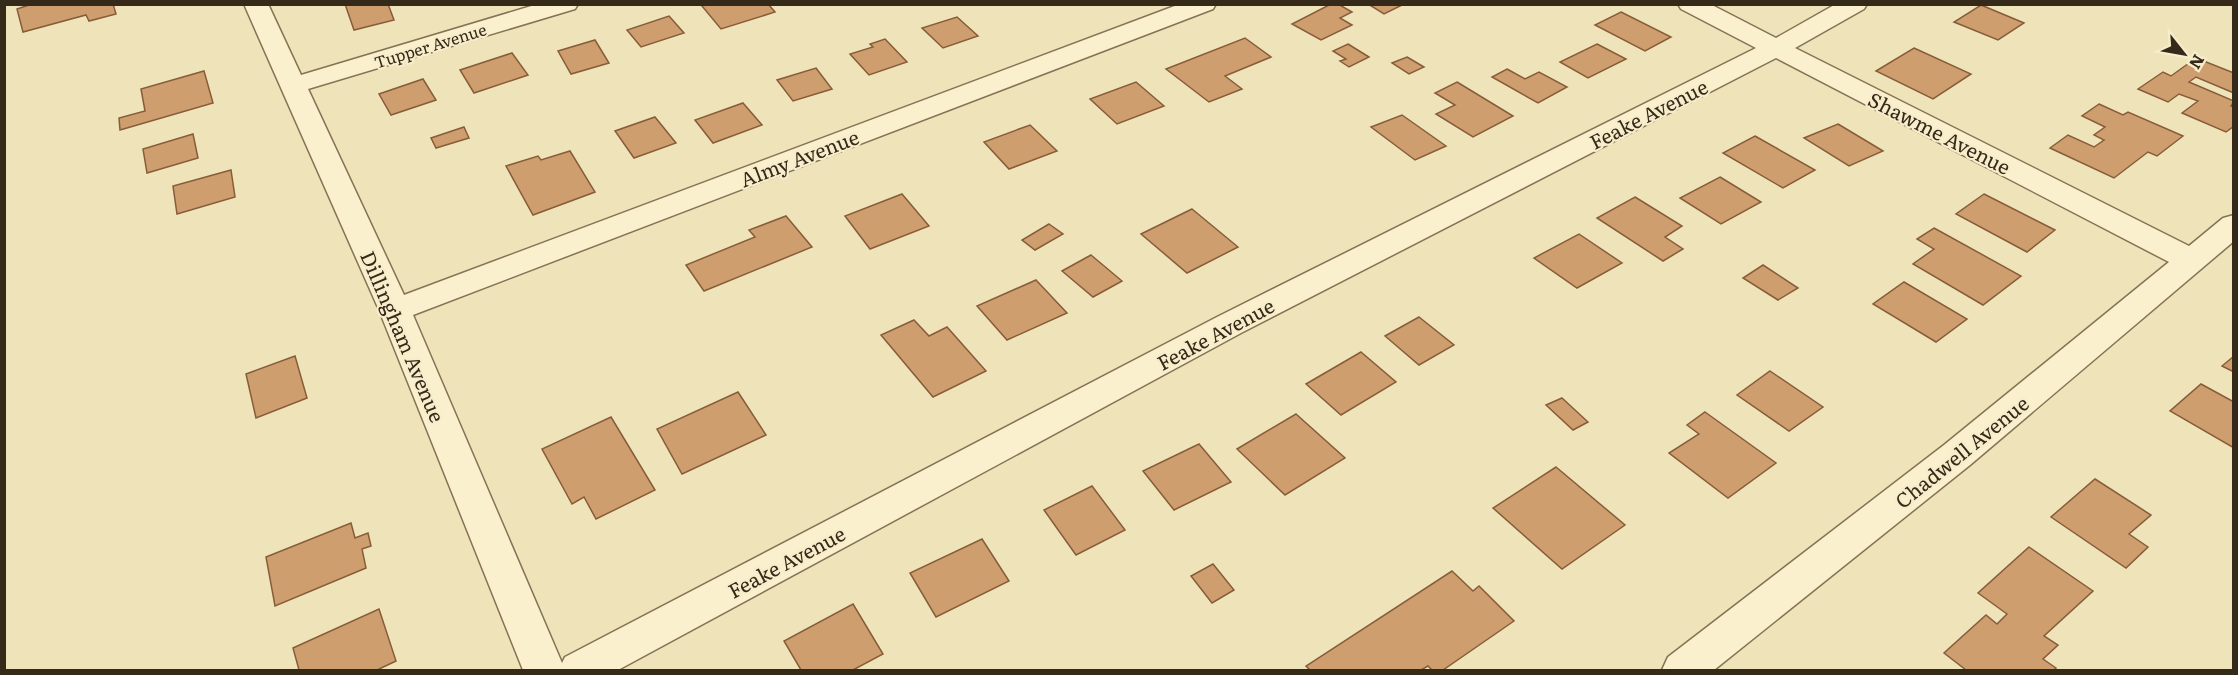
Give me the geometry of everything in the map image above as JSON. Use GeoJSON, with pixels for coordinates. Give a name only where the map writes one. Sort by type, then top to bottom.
{"type":"FeatureCollection","features":[{"type":"Feature","properties":{"kind":"street","name":"Dillingham Avenue"},"geometry":{"type":"LineString","coordinates":[[256,4],[395,309],[544,670]]}},
{"type":"Feature","properties":{"kind":"street","name":"Tupper Avenue"},"geometry":{"type":"LineString","coordinates":[[294,85],[566,4]]}},
{"type":"Feature","properties":{"kind":"street","name":"Almy Avenue"},"geometry":{"type":"LineString","coordinates":[[395,309],[1204,4]]}},
{"type":"Feature","properties":{"kind":"street","name":"Shawme Avenue"},"geometry":{"type":"LineString","coordinates":[[1690,4],[2190,260]]}},
{"type":"Feature","properties":{"kind":"street","name":"Feake Avenue"},"geometry":{"type":"LineString","coordinates":[[580,670],[1229,325],[1776,48],[1855,4]]}},
{"type":"Feature","properties":{"kind":"street","name":"Chadwell Avenue"},"geometry":{"type":"LineString","coordinates":[[1683,670],[1957,455],[2234,225]]}},
{"type":"Feature","properties":{"kind":"building"},"geometry":{"type":"Polygon","coordinates":[[[32,4],[113,4],[116,14],[89,21],[86,15],[23,32],[17,9],[32,4]]]}},
{"type":"Feature","properties":{"kind":"building"},"geometry":{"type":"Polygon","coordinates":[[[345,4],[388,4],[394,20],[354,30],[345,4]]]}},
{"type":"Feature","properties":{"kind":"building"},"geometry":{"type":"Polygon","coordinates":[[[706,4],[768,4],[775,12],[721,29],[702,6],[706,4]]]}},
{"type":"Feature","properties":{"kind":"building"},"geometry":{"type":"Polygon","coordinates":[[[1331,4],[1338,4],[1352,12],[1340,18],[1352,25],[1321,40],[1292,24],[1331,4]]]}},
{"type":"Feature","properties":{"kind":"building"},"geometry":{"type":"Polygon","coordinates":[[[1368,4],[1404,4],[1384,14],[1368,4]]]}},
{"type":"Feature","properties":{"kind":"building"},"geometry":{"type":"Polygon","coordinates":[[[1981,5],[2024,23],[1998,40],[1954,22],[1981,5]]]}},
{"type":"Feature","properties":{"kind":"building"},"geometry":{"type":"Polygon","coordinates":[[[1621,12],[1671,37],[1645,51],[1595,25],[1621,12]]]}},
{"type":"Feature","properties":{"kind":"building"},"geometry":{"type":"Polygon","coordinates":[[[669,16],[684,33],[641,47],[627,30],[669,16]]]}},
{"type":"Feature","properties":{"kind":"building"},"geometry":{"type":"Polygon","coordinates":[[[957,17],[978,36],[943,48],[922,28],[957,17]]]}},
{"type":"Feature","properties":{"kind":"building"},"geometry":{"type":"Polygon","coordinates":[[[1245,38],[1271,57],[1225,76],[1242,89],[1209,102],[1166,69],[1245,38]]]}},
{"type":"Feature","properties":{"kind":"building"},"geometry":{"type":"Polygon","coordinates":[[[885,39],[907,62],[869,75],[850,54],[873,47],[870,44],[885,39]]]}},
{"type":"Feature","properties":{"kind":"building"},"geometry":{"type":"Polygon","coordinates":[[[595,40],[609,63],[571,74],[558,51],[595,40]]]}},
{"type":"Feature","properties":{"kind":"building"},"geometry":{"type":"Polygon","coordinates":[[[1348,44],[1369,57],[1349,67],[1340,61],[1346,59],[1333,51],[1348,44]]]}},
{"type":"Feature","properties":{"kind":"building"},"geometry":{"type":"Polygon","coordinates":[[[1597,44],[1626,59],[1588,78],[1560,62],[1597,44]]]}},
{"type":"Feature","properties":{"kind":"building"},"geometry":{"type":"Polygon","coordinates":[[[1914,48],[1971,74],[1933,99],[1876,71],[1914,48]]]}},
{"type":"Feature","properties":{"kind":"building"},"geometry":{"type":"Polygon","coordinates":[[[512,53],[528,75],[474,93],[460,70],[512,53]]]}},
{"type":"Feature","properties":{"kind":"building"},"geometry":{"type":"Polygon","coordinates":[[[1407,57],[1424,67],[1409,74],[1392,63],[1407,57]]]}},
{"type":"Feature","properties":{"kind":"building"},"geometry":{"type":"Polygon","coordinates":[[[2196,58],[2234,73],[2234,93],[2196,77],[2189,82],[2234,101],[2231,106],[2234,107],[2234,126],[2226,132],[2182,113],[2198,101],[2179,94],[2168,102],[2138,89],[2163,72],[2171,76],[2196,58]]]}},
{"type":"Feature","properties":{"kind":"building"},"geometry":{"type":"Polygon","coordinates":[[[816,68],[832,89],[793,101],[777,80],[816,68]]]}},
{"type":"Feature","properties":{"kind":"building"},"geometry":{"type":"Polygon","coordinates":[[[1507,69],[1525,79],[1539,72],[1567,87],[1538,103],[1492,77],[1507,69]]]}},
{"type":"Feature","properties":{"kind":"building"},"geometry":{"type":"Polygon","coordinates":[[[204,71],[213,103],[120,130],[119,118],[145,111],[141,89],[204,71]]]}},
{"type":"Feature","properties":{"kind":"building"},"geometry":{"type":"Polygon","coordinates":[[[423,79],[436,100],[391,115],[379,94],[423,79]]]}},
{"type":"Feature","properties":{"kind":"building"},"geometry":{"type":"Polygon","coordinates":[[[1136,82],[1164,106],[1117,124],[1090,99],[1136,82]]]}},
{"type":"Feature","properties":{"kind":"building"},"geometry":{"type":"Polygon","coordinates":[[[1457,82],[1513,116],[1473,137],[1436,114],[1455,105],[1435,93],[1457,82]]]}},
{"type":"Feature","properties":{"kind":"building"},"geometry":{"type":"Polygon","coordinates":[[[743,103],[762,125],[713,143],[695,120],[743,103]]]}},
{"type":"Feature","properties":{"kind":"building"},"geometry":{"type":"Polygon","coordinates":[[[2099,104],[2123,115],[2128,112],[2183,136],[2157,156],[2148,152],[2114,178],[2050,148],[2068,135],[2094,147],[2104,140],[2094,135],[2105,127],[2082,116],[2099,104]]]}},
{"type":"Feature","properties":{"kind":"building"},"geometry":{"type":"Polygon","coordinates":[[[1402,115],[1446,146],[1415,160],[1371,127],[1402,115]]]}},
{"type":"Feature","properties":{"kind":"building"},"geometry":{"type":"Polygon","coordinates":[[[655,117],[676,143],[634,158],[615,131],[655,117]]]}},
{"type":"Feature","properties":{"kind":"building"},"geometry":{"type":"Polygon","coordinates":[[[1838,124],[1883,151],[1849,166],[1804,138],[1838,124]]]}},
{"type":"Feature","properties":{"kind":"building"},"geometry":{"type":"Polygon","coordinates":[[[1030,125],[1057,151],[1009,169],[984,142],[1030,125]]]}},
{"type":"Feature","properties":{"kind":"building"},"geometry":{"type":"Polygon","coordinates":[[[464,127],[469,138],[436,148],[431,138],[464,127]]]}},
{"type":"Feature","properties":{"kind":"building"},"geometry":{"type":"Polygon","coordinates":[[[193,134],[198,158],[147,173],[143,149],[193,134]]]}},
{"type":"Feature","properties":{"kind":"building"},"geometry":{"type":"Polygon","coordinates":[[[1755,136],[1815,170],[1783,188],[1723,153],[1755,136]]]}},
{"type":"Feature","properties":{"kind":"building"},"geometry":{"type":"Polygon","coordinates":[[[570,151],[595,192],[533,215],[506,166],[538,156],[541,160],[570,151]]]}},
{"type":"Feature","properties":{"kind":"building"},"geometry":{"type":"Polygon","coordinates":[[[231,170],[235,197],[177,214],[173,186],[231,170]]]}},
{"type":"Feature","properties":{"kind":"building"},"geometry":{"type":"Polygon","coordinates":[[[1720,177],[1761,202],[1721,224],[1680,198],[1720,177]]]}},
{"type":"Feature","properties":{"kind":"building"},"geometry":{"type":"Polygon","coordinates":[[[902,194],[929,226],[870,249],[845,216],[902,194]]]}},
{"type":"Feature","properties":{"kind":"building"},"geometry":{"type":"Polygon","coordinates":[[[1984,194],[2055,230],[2027,252],[1956,214],[1984,194]]]}},
{"type":"Feature","properties":{"kind":"building"},"geometry":{"type":"Polygon","coordinates":[[[1635,197],[1682,226],[1665,237],[1683,249],[1663,261],[1597,218],[1635,197]]]}},
{"type":"Feature","properties":{"kind":"building"},"geometry":{"type":"Polygon","coordinates":[[[1192,209],[1238,247],[1187,273],[1141,234],[1192,209]]]}},
{"type":"Feature","properties":{"kind":"building"},"geometry":{"type":"Polygon","coordinates":[[[786,216],[812,247],[704,291],[686,265],[755,237],[749,230],[786,216]]]}},
{"type":"Feature","properties":{"kind":"building"},"geometry":{"type":"Polygon","coordinates":[[[1049,224],[1063,234],[1035,250],[1022,240],[1049,224]]]}},
{"type":"Feature","properties":{"kind":"building"},"geometry":{"type":"Polygon","coordinates":[[[1934,228],[2021,276],[1983,305],[1913,264],[1934,249],[1917,239],[1934,228]]]}},
{"type":"Feature","properties":{"kind":"building"},"geometry":{"type":"Polygon","coordinates":[[[1579,234],[1622,263],[1577,288],[1534,258],[1579,234]]]}},
{"type":"Feature","properties":{"kind":"building"},"geometry":{"type":"Polygon","coordinates":[[[1091,255],[1122,281],[1093,297],[1062,271],[1091,255]]]}},
{"type":"Feature","properties":{"kind":"building"},"geometry":{"type":"Polygon","coordinates":[[[1763,265],[1798,288],[1778,300],[1743,278],[1763,265]]]}},
{"type":"Feature","properties":{"kind":"building"},"geometry":{"type":"Polygon","coordinates":[[[1036,280],[1067,313],[1007,340],[977,306],[1036,280]]]}},
{"type":"Feature","properties":{"kind":"building"},"geometry":{"type":"Polygon","coordinates":[[[1904,282],[1967,319],[1936,342],[1873,304],[1904,282]]]}},
{"type":"Feature","properties":{"kind":"building"},"geometry":{"type":"Polygon","coordinates":[[[1419,317],[1454,345],[1419,365],[1385,336],[1419,317]]]}},
{"type":"Feature","properties":{"kind":"building"},"geometry":{"type":"Polygon","coordinates":[[[914,320],[929,336],[947,327],[986,371],[933,397],[881,335],[914,320]]]}},
{"type":"Feature","properties":{"kind":"building"},"geometry":{"type":"Polygon","coordinates":[[[1361,352],[1396,382],[1341,415],[1306,384],[1361,352]]]}},
{"type":"Feature","properties":{"kind":"building"},"geometry":{"type":"Polygon","coordinates":[[[295,356],[307,398],[256,418],[246,374],[295,356]]]}},
{"type":"Feature","properties":{"kind":"building"},"geometry":{"type":"Polygon","coordinates":[[[2234,356],[2234,372],[2222,366],[2234,356]]]}},
{"type":"Feature","properties":{"kind":"building"},"geometry":{"type":"Polygon","coordinates":[[[1770,371],[1823,407],[1789,431],[1737,395],[1770,371]]]}},
{"type":"Feature","properties":{"kind":"building"},"geometry":{"type":"Polygon","coordinates":[[[2201,384],[2234,402],[2234,448],[2170,411],[2201,384]]]}},
{"type":"Feature","properties":{"kind":"building"},"geometry":{"type":"Polygon","coordinates":[[[738,392],[766,435],[682,474],[657,429],[738,392]]]}},
{"type":"Feature","properties":{"kind":"building"},"geometry":{"type":"Polygon","coordinates":[[[1562,398],[1588,422],[1573,430],[1546,405],[1562,398]]]}},
{"type":"Feature","properties":{"kind":"building"},"geometry":{"type":"Polygon","coordinates":[[[1705,412],[1776,463],[1728,498],[1669,453],[1699,434],[1687,425],[1705,412]]]}},
{"type":"Feature","properties":{"kind":"building"},"geometry":{"type":"Polygon","coordinates":[[[1296,414],[1345,458],[1285,495],[1237,449],[1296,414]]]}},
{"type":"Feature","properties":{"kind":"building"},"geometry":{"type":"Polygon","coordinates":[[[611,417],[655,490],[596,519],[584,497],[572,504],[542,449],[611,417]]]}},
{"type":"Feature","properties":{"kind":"building"},"geometry":{"type":"Polygon","coordinates":[[[1199,444],[1231,482],[1174,510],[1143,471],[1199,444]]]}},
{"type":"Feature","properties":{"kind":"building"},"geometry":{"type":"Polygon","coordinates":[[[1556,467],[1625,525],[1562,569],[1493,508],[1556,467]]]}},
{"type":"Feature","properties":{"kind":"building"},"geometry":{"type":"Polygon","coordinates":[[[2095,479],[2151,515],[2129,534],[2148,547],[2126,568],[2051,517],[2095,479]]]}},
{"type":"Feature","properties":{"kind":"building"},"geometry":{"type":"Polygon","coordinates":[[[1092,486],[1125,530],[1076,555],[1044,510],[1092,486]]]}},
{"type":"Feature","properties":{"kind":"building"},"geometry":{"type":"Polygon","coordinates":[[[351,523],[355,538],[368,533],[371,546],[362,549],[366,568],[275,606],[266,557],[351,523]]]}},
{"type":"Feature","properties":{"kind":"building"},"geometry":{"type":"Polygon","coordinates":[[[982,539],[1009,581],[936,617],[910,573],[982,539]]]}},
{"type":"Feature","properties":{"kind":"building"},"geometry":{"type":"Polygon","coordinates":[[[2029,547],[2093,591],[2044,636],[2058,645],[2043,659],[2056,668],[2054,670],[1966,670],[1944,653],[1986,615],[1997,624],[2007,614],[1978,593],[2029,547]]]}},
{"type":"Feature","properties":{"kind":"building"},"geometry":{"type":"Polygon","coordinates":[[[1213,564],[1234,590],[1212,603],[1191,576],[1213,564]]]}},
{"type":"Feature","properties":{"kind":"building"},"geometry":{"type":"Polygon","coordinates":[[[1452,571],[1473,591],[1479,586],[1514,621],[1443,670],[1432,670],[1428,666],[1421,670],[1310,670],[1306,666],[1452,571]]]}},
{"type":"Feature","properties":{"kind":"building"},"geometry":{"type":"Polygon","coordinates":[[[853,604],[883,654],[853,670],[801,670],[784,641],[853,604]]]}},
{"type":"Feature","properties":{"kind":"building"},"geometry":{"type":"Polygon","coordinates":[[[379,609],[396,661],[377,670],[299,670],[293,648],[379,609]]]}}]}
